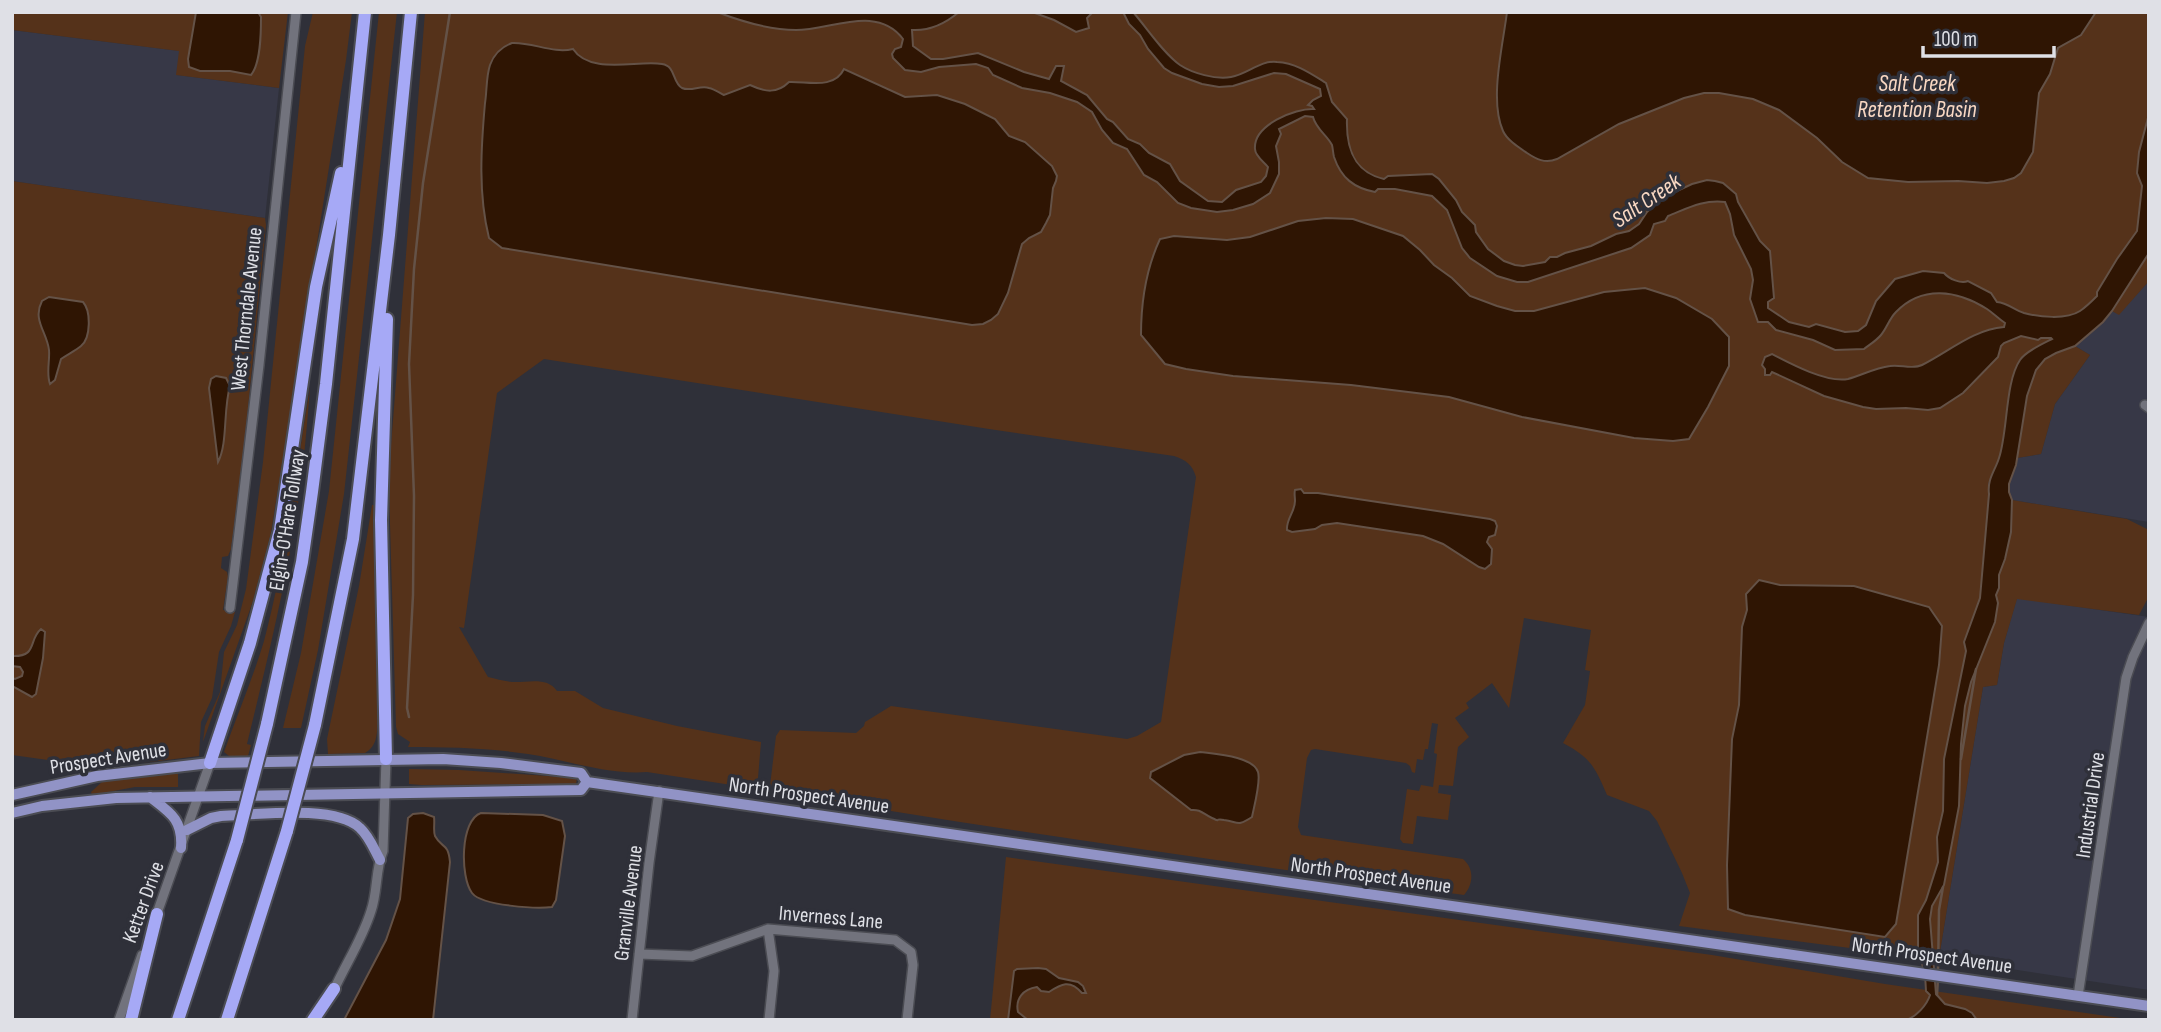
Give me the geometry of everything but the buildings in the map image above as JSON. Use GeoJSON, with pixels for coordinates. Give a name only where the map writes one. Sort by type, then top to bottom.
{"type":"FeatureCollection","features":[{"type":"Feature","properties":{"kind":"highway","name":"Elgin-O'Hare Tollway"},"geometry":{"type":"LineString","coordinates":[[178,1020],[237,840],[267,724],[302,562],[326,384],[365,12]]}},
{"type":"Feature","properties":{"kind":"highway"},"geometry":{"type":"LineString","coordinates":[[227,1020],[287,831],[315,726],[353,540],[389,235],[411,12]]}},
{"type":"Feature","properties":{"kind":"highway"},"geometry":{"type":"LineString","coordinates":[[210,763],[258,618],[280,530],[316,288],[355,108]]}},
{"type":"Feature","properties":{"kind":"highway"},"geometry":{"type":"LineString","coordinates":[[386,759],[381,520],[389,235]]}},
{"type":"Feature","properties":{"kind":"highway"},"geometry":{"type":"LineString","coordinates":[[131,1020],[157,914]]}},
{"type":"Feature","properties":{"kind":"highway"},"geometry":{"type":"LineString","coordinates":[[313,1020],[334,989]]}},
{"type":"Feature","properties":{"kind":"main road","name":"North Prospect Avenue"},"geometry":{"type":"LineString","coordinates":[[210,763],[457,759],[533,766],[581,773],[587,782],[2149,1006]]}},
{"type":"Feature","properties":{"kind":"main road","name":"Prospect Avenue"},"geometry":{"type":"LineString","coordinates":[[12,795],[108,775],[210,763]]}},
{"type":"Feature","properties":{"kind":"main road","name":"North Prospect Avenue"},"geometry":{"type":"LineString","coordinates":[[200,796],[580,790],[587,782]]}},
{"type":"Feature","properties":{"kind":"main road","name":"Prospect Avenue"},"geometry":{"type":"LineString","coordinates":[[12,813],[116,798],[200,796]]}},
{"type":"Feature","properties":{"kind":"main road"},"geometry":{"type":"LineString","coordinates":[[150,797],[173,815],[182,834],[181,848]]}},
{"type":"Feature","properties":{"kind":"main road"},"geometry":{"type":"LineString","coordinates":[[187,830],[221,816],[330,814],[351,821],[360,828],[380,860]]}},
{"type":"Feature","properties":{"kind":"street","name":"West Thorndale Avenue"},"geometry":{"type":"LineString","coordinates":[[230,608],[296,12]]}},
{"type":"Feature","properties":{"kind":"street","name":"Industrial Drive"},"geometry":{"type":"LineString","coordinates":[[2078,996],[2126,678],[2149,623]]}},
{"type":"Feature","properties":{"kind":"street"},"geometry":{"type":"LineString","coordinates":[[321,1020],[371,913],[375,898],[383,851],[386,759]]}},
{"type":"Feature","properties":{"kind":"street"},"geometry":{"type":"LineString","coordinates":[[200,796],[210,763]]}},
{"type":"Feature","properties":{"kind":"street","name":"Granville Avenue"},"geometry":{"type":"LineString","coordinates":[[632,1020],[659,792]]}},
{"type":"Feature","properties":{"kind":"street","name":"Ketter Drive"},"geometry":{"type":"LineString","coordinates":[[119,1020],[200,796]]}},
{"type":"Feature","properties":{"kind":"street"},"geometry":{"type":"LineString","coordinates":[[768,929],[774,971],[769,1020]]}},
{"type":"Feature","properties":{"kind":"street","name":"Inverness Lane"},"geometry":{"type":"LineString","coordinates":[[639,954],[692,956],[768,929],[895,940],[911,952],[913,965],[907,1020]]}},
{"type":"Feature","properties":{"kind":"shaded area"},"geometry":{"type":"Polygon","coordinates":[[[12,12],[288,12],[279,88],[176,75],[179,51],[12,30],[12,12]]]}},
{"type":"Feature","properties":{"kind":"shaded area"},"geometry":{"type":"Polygon","coordinates":[[[313,12],[352,12],[346,60],[271,533],[253,601],[203,742],[205,726],[220,692],[224,652],[237,625],[246,589],[263,462],[305,46],[313,12]]]}},
{"type":"Feature","properties":{"kind":"shaded area"},"geometry":{"type":"Polygon","coordinates":[[[379,12],[397,12],[344,494],[318,650],[301,728],[283,728],[301,653],[329,491],[379,12]]]}},
{"type":"Feature","properties":{"kind":"shaded area"},"geometry":{"type":"Polygon","coordinates":[[[425,12],[2149,12],[2149,114],[2137,169],[2142,186],[2137,231],[2097,296],[2052,339],[2039,345],[2005,429],[1999,458],[1988,484],[1980,598],[1964,642],[1966,650],[1937,837],[1938,862],[1926,900],[1918,915],[1920,957],[1679,926],[1690,893],[1657,821],[1649,811],[1607,795],[1591,764],[1563,743],[1585,705],[1590,671],[1585,670],[1591,630],[1524,618],[1509,708],[1492,683],[1466,703],[1469,708],[1455,718],[1469,737],[1458,747],[1453,786],[1439,785],[1438,793],[1451,795],[1448,820],[1417,816],[1413,844],[1403,843],[1400,839],[1407,789],[1419,791],[1421,785],[1433,787],[1438,724],[1432,723],[1428,749],[1425,749],[1423,760],[1417,759],[1415,773],[1406,763],[1315,749],[1311,750],[1307,758],[1298,827],[1301,835],[1463,859],[1471,872],[1469,887],[1464,895],[1036,834],[772,790],[770,786],[776,736],[780,730],[856,733],[865,722],[891,706],[1127,739],[1161,722],[1196,477],[1193,469],[1174,456],[544,359],[497,393],[464,628],[459,627],[488,677],[512,682],[548,683],[557,691],[575,691],[603,708],[761,742],[758,778],[751,788],[647,772],[602,769],[513,752],[408,747],[410,742],[398,734],[396,727],[389,490],[425,12]]]}},
{"type":"Feature","properties":{"kind":"shaded area"},"geometry":{"type":"Polygon","coordinates":[[[12,30],[180,51],[177,75],[279,88],[265,218],[12,181],[12,30]]]}},
{"type":"Feature","properties":{"kind":"shaded area"},"geometry":{"type":"Polygon","coordinates":[[[12,181],[265,218],[244,449],[231,549],[228,556],[222,557],[221,568],[227,572],[228,577],[223,610],[235,612],[219,652],[212,698],[201,722],[199,756],[150,762],[84,765],[12,755],[12,181]]]}},
{"type":"Feature","properties":{"kind":"shaded area"},"geometry":{"type":"Polygon","coordinates":[[[2149,253],[2149,281],[2119,315],[2112,311],[2149,253]]]}},
{"type":"Feature","properties":{"kind":"shaded area"},"geometry":{"type":"Polygon","coordinates":[[[2149,281],[2149,522],[2012,500],[2009,484],[2017,458],[2041,454],[2055,404],[2090,355],[2075,346],[2112,311],[2119,314],[2149,281]]]}},
{"type":"Feature","properties":{"kind":"shaded area"},"geometry":{"type":"Polygon","coordinates":[[[2075,346],[2090,355],[2055,404],[2041,454],[2017,458],[2032,378],[2045,359],[2075,346]]]}},
{"type":"Feature","properties":{"kind":"shaded area"},"geometry":{"type":"Polygon","coordinates":[[[310,387],[295,526],[247,744],[251,745],[248,756],[229,756],[224,752],[260,655],[272,610],[310,387]]]}},
{"type":"Feature","properties":{"kind":"shaded area"},"geometry":{"type":"Polygon","coordinates":[[[2012,500],[2127,519],[2149,530],[2149,596],[2139,615],[2017,599],[2004,643],[1997,685],[1983,687],[1939,958],[1934,957],[1930,919],[1932,906],[1944,885],[1959,806],[1965,706],[1971,682],[1995,622],[1996,595],[2005,559],[2012,500]]]}},
{"type":"Feature","properties":{"kind":"shaded area"},"geometry":{"type":"Polygon","coordinates":[[[372,505],[375,505],[377,733],[375,743],[365,753],[328,754],[327,739],[359,586],[372,505]]]}},
{"type":"Feature","properties":{"kind":"shaded area"},"geometry":{"type":"Polygon","coordinates":[[[2017,598],[2149,617],[2149,990],[1939,958],[1983,687],[1997,685],[2004,643],[2017,598]]]}},
{"type":"Feature","properties":{"kind":"shaded area"},"geometry":{"type":"Polygon","coordinates":[[[409,769],[577,778],[576,784],[421,785],[409,784],[409,769]]]}},
{"type":"Feature","properties":{"kind":"shaded area"},"geometry":{"type":"Polygon","coordinates":[[[178,774],[178,787],[135,787],[92,795],[91,792],[103,781],[178,774]]]}},
{"type":"Feature","properties":{"kind":"shaded area"},"geometry":{"type":"Polygon","coordinates":[[[1006,857],[1712,955],[1885,984],[2134,1020],[990,1020],[1006,857]]]}},
{"type":"Feature","properties":{"kind":"water"},"geometry":{"type":"Polygon","coordinates":[[[196,12],[258,12],[261,17],[260,47],[251,75],[230,71],[200,71],[189,67],[196,12]]]}},
{"type":"Feature","properties":{"kind":"water"},"geometry":{"type":"Polygon","coordinates":[[[717,12],[959,12],[937,26],[912,30],[913,46],[931,59],[978,53],[1049,79],[1056,66],[1064,66],[1061,81],[1087,95],[1128,139],[1170,164],[1180,181],[1208,201],[1222,202],[1236,190],[1261,182],[1268,167],[1255,152],[1256,140],[1261,132],[1286,115],[1314,109],[1308,105],[1321,96],[1320,89],[1286,74],[1274,73],[1233,86],[1219,87],[1172,73],[1164,68],[1148,49],[1123,12],[1133,12],[1174,60],[1197,73],[1218,78],[1231,77],[1265,63],[1277,62],[1297,66],[1326,83],[1332,102],[1347,119],[1350,148],[1365,171],[1384,179],[1388,176],[1432,174],[1439,179],[1462,212],[1475,225],[1476,232],[1488,249],[1504,261],[1515,265],[1545,262],[1550,257],[1591,246],[1629,231],[1639,224],[1662,198],[1692,184],[1707,180],[1723,183],[1736,194],[1760,241],[1770,251],[1774,298],[1768,302],[1768,308],[1789,322],[1809,327],[1816,324],[1845,332],[1858,331],[1866,325],[1876,301],[1895,279],[1923,271],[1944,273],[1955,280],[1968,281],[1991,293],[1997,302],[2024,313],[2060,317],[2082,309],[2097,296],[2117,259],[2137,231],[2142,186],[2137,173],[2139,152],[2149,114],[2149,253],[2103,322],[2075,346],[2045,359],[2036,370],[2027,396],[2016,465],[2009,484],[2012,500],[2011,532],[1999,575],[1995,622],[1971,682],[1965,706],[1959,806],[1944,885],[1932,906],[1930,919],[1936,994],[1945,1004],[1965,1009],[1977,1020],[1906,1020],[1921,1010],[1930,995],[1926,991],[1925,974],[1918,950],[1918,915],[1926,900],[1938,862],[1937,837],[1943,811],[1944,759],[1966,651],[1964,642],[1980,598],[1989,484],[2002,447],[2015,369],[2026,354],[2051,338],[2038,340],[2021,336],[2004,343],[1998,357],[1963,393],[1940,408],[1928,410],[1863,407],[1824,396],[1772,372],[1765,375],[1762,365],[1765,357],[1772,354],[1820,375],[1848,379],[1884,367],[1918,366],[1982,332],[2004,327],[2005,323],[1976,303],[1952,294],[1940,293],[1917,297],[1906,303],[1879,337],[1864,349],[1835,350],[1813,340],[1776,330],[1768,322],[1758,322],[1750,299],[1753,280],[1751,269],[1734,235],[1725,202],[1717,201],[1702,203],[1668,216],[1665,221],[1654,224],[1650,235],[1631,248],[1528,282],[1517,282],[1497,276],[1470,258],[1462,248],[1447,210],[1432,196],[1395,189],[1378,189],[1375,192],[1349,181],[1340,171],[1332,145],[1313,117],[1305,116],[1279,129],[1281,134],[1276,146],[1279,174],[1270,193],[1253,204],[1233,210],[1217,212],[1191,208],[1178,203],[1157,182],[1144,175],[1127,149],[1113,143],[1092,112],[1077,102],[1022,88],[976,64],[939,67],[921,72],[905,70],[892,54],[895,49],[901,47],[903,39],[880,23],[853,21],[810,29],[786,30],[756,25],[717,12]]]}},
{"type":"Feature","properties":{"kind":"water"},"geometry":{"type":"Polygon","coordinates":[[[1032,12],[1093,12],[1087,18],[1089,28],[1076,32],[1032,12]]]}},
{"type":"Feature","properties":{"kind":"water","name":"Salt Creek Retention Basin"},"geometry":{"type":"Polygon","coordinates":[[[1507,12],[2096,12],[2081,35],[2058,48],[2050,74],[2039,93],[2033,152],[2021,173],[2004,181],[1987,183],[1908,182],[1868,178],[1842,162],[1817,138],[1779,110],[1753,99],[1719,93],[1704,93],[1684,98],[1619,124],[1557,159],[1537,159],[1507,137],[1499,118],[1498,72],[1507,12]]]}},
{"type":"Feature","properties":{"kind":"water"},"geometry":{"type":"Polygon","coordinates":[[[512,43],[558,50],[573,49],[581,57],[602,64],[662,64],[670,68],[682,88],[706,87],[724,95],[750,85],[771,91],[780,89],[789,82],[827,82],[840,76],[844,69],[905,97],[937,95],[965,104],[995,119],[1009,136],[1025,142],[1052,166],[1057,176],[1050,215],[1041,232],[1022,244],[1008,293],[998,314],[983,324],[972,325],[502,248],[489,238],[482,188],[482,137],[490,65],[498,51],[512,43]]]}},
{"type":"Feature","properties":{"kind":"water"},"geometry":{"type":"Polygon","coordinates":[[[1353,219],[1403,236],[1470,296],[1515,311],[1534,311],[1604,292],[1645,288],[1676,298],[1712,319],[1729,337],[1729,366],[1689,439],[1673,441],[1634,438],[1522,417],[1449,397],[1186,369],[1165,364],[1141,335],[1145,286],[1160,239],[1174,236],[1227,240],[1250,237],[1298,221],[1353,219]]]}},
{"type":"Feature","properties":{"kind":"water"},"geometry":{"type":"Polygon","coordinates":[[[49,297],[83,302],[89,324],[84,342],[61,359],[55,380],[50,384],[48,344],[39,320],[42,301],[49,297]]]}},
{"type":"Feature","properties":{"kind":"water"},"geometry":{"type":"Polygon","coordinates":[[[216,376],[226,378],[230,386],[223,445],[218,462],[209,388],[211,379],[216,376]]]}},
{"type":"Feature","properties":{"kind":"water"},"geometry":{"type":"Polygon","coordinates":[[[1301,489],[1304,493],[1490,519],[1495,521],[1497,526],[1495,535],[1489,537],[1487,542],[1492,549],[1491,564],[1485,569],[1479,567],[1443,544],[1423,536],[1337,523],[1292,532],[1287,530],[1287,526],[1295,505],[1295,490],[1301,489]]]}},
{"type":"Feature","properties":{"kind":"water"},"geometry":{"type":"Polygon","coordinates":[[[1759,580],[1780,585],[1854,586],[1929,607],[1942,626],[1939,665],[1896,924],[1885,937],[1745,915],[1728,909],[1732,739],[1739,705],[1742,627],[1747,610],[1746,594],[1759,580]]]}},
{"type":"Feature","properties":{"kind":"water"},"geometry":{"type":"Polygon","coordinates":[[[41,629],[45,632],[43,658],[36,694],[32,697],[12,686],[12,678],[22,676],[23,672],[20,667],[12,666],[12,656],[26,654],[41,629]]]}},
{"type":"Feature","properties":{"kind":"water"},"geometry":{"type":"Polygon","coordinates":[[[1200,752],[1241,759],[1255,767],[1259,781],[1252,817],[1241,823],[1217,820],[1200,811],[1191,810],[1150,778],[1151,772],[1184,755],[1200,752]]]}},
{"type":"Feature","properties":{"kind":"water"},"geometry":{"type":"Polygon","coordinates":[[[423,813],[434,817],[435,836],[446,848],[450,862],[433,1020],[344,1020],[386,940],[400,899],[408,818],[413,814],[423,813]]]}},
{"type":"Feature","properties":{"kind":"water"},"geometry":{"type":"Polygon","coordinates":[[[481,813],[543,815],[562,821],[565,836],[556,900],[552,907],[498,904],[472,893],[465,875],[464,850],[469,826],[481,813]]]}},
{"type":"Feature","properties":{"kind":"water"},"geometry":{"type":"Polygon","coordinates":[[[1046,969],[1059,978],[1078,982],[1086,993],[1069,984],[1049,992],[1041,991],[1037,987],[1032,988],[1021,995],[1018,1003],[1018,1012],[1028,1020],[1008,1020],[1014,971],[1046,969]]]}},
{"type":"Feature","properties":{"kind":"waterway"},"geometry":{"type":"LineString","coordinates":[[409,717],[407,708],[413,595],[414,496],[409,364],[414,269],[423,183],[450,12]]}},
{"type":"Feature","properties":{"kind":"waterway"},"geometry":{"type":"LineString","coordinates":[[1961,759],[1976,669]]}},
{"type":"Feature","properties":{"kind":"waterway"},"geometry":{"type":"LineString","coordinates":[[1938,971],[1939,910],[1943,887]]}},
{"type":"Feature","properties":{"kind":"waterway"},"geometry":{"type":"LineString","coordinates":[[1937,995],[1938,978]]}},
{"type":"Feature","properties":{"kind":"water label","name":"Salt Creek"},"geometry":{"type":"Point","coordinates":[1646,200]}}]}
